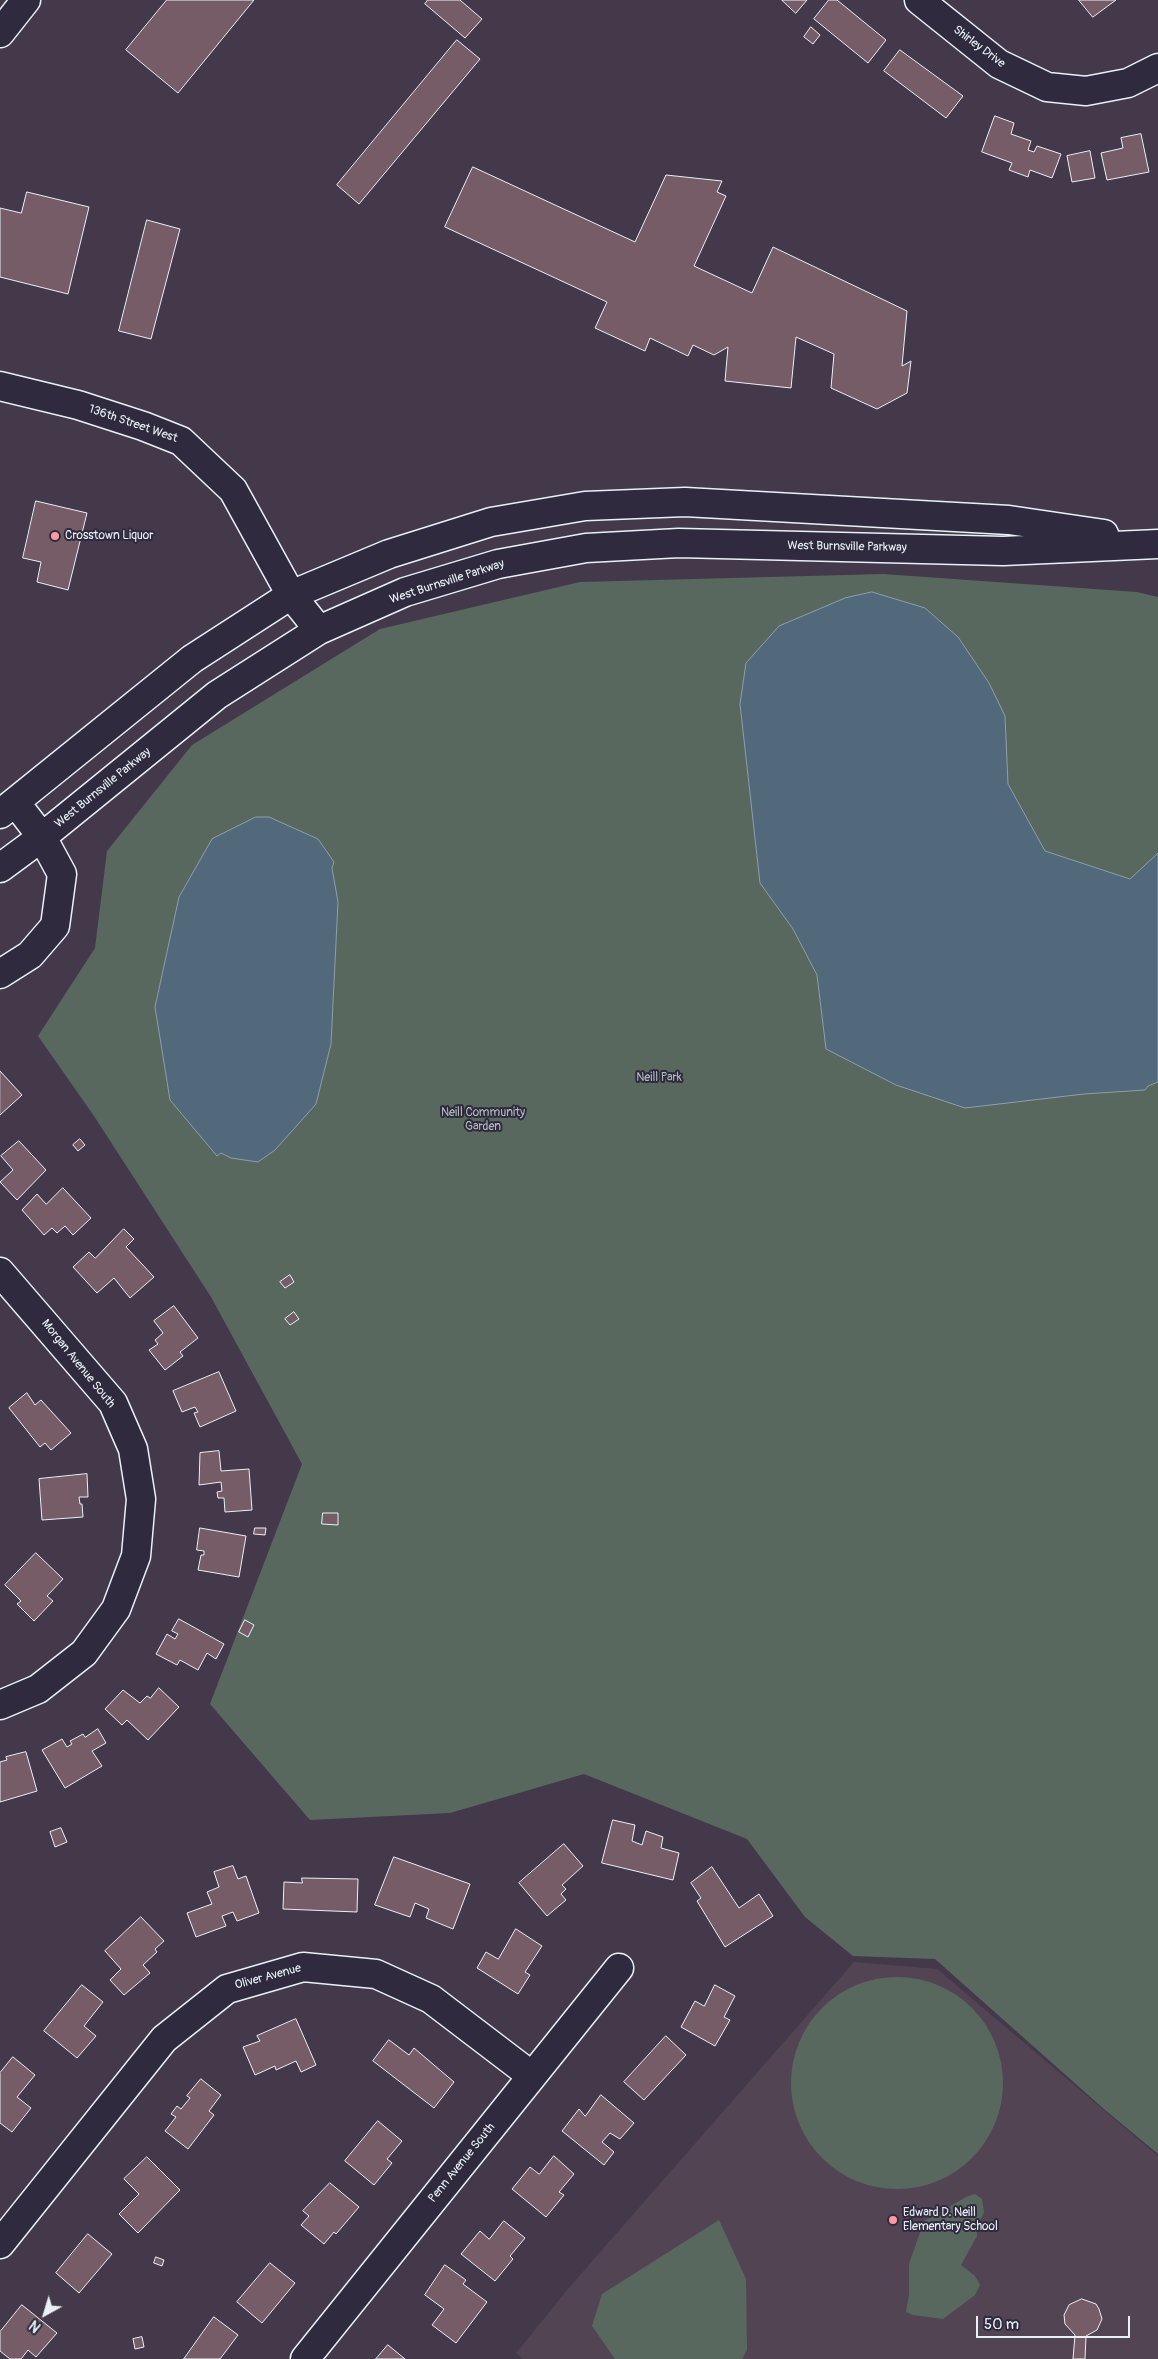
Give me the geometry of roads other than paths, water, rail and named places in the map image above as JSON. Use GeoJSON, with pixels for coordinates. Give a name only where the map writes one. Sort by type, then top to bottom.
{"type":"FeatureCollection","features":[{"type":"Feature","properties":{"kind":"street"},"geometry":{"type":"LineString","coordinates":[[0,32],[26,0]]}},
{"type":"Feature","properties":{"kind":"street","name":"Shirley Drive"},"geometry":{"type":"LineString","coordinates":[[919,0],[999,64],[1048,87],[1086,91],[1128,83],[1158,68]]}},
{"type":"Feature","properties":{"kind":"street","name":"136th Street West"},"geometry":{"type":"LineString","coordinates":[[0,386],[78,405],[143,426],[181,441],[233,490],[292,595],[320,630]]}},
{"type":"Feature","properties":{"kind":"street","name":"West Burnsville Parkway"},"geometry":{"type":"LineString","coordinates":[[7,808],[192,660],[292,595],[389,554],[491,522],[585,506],[685,502],[1009,520],[1158,543]]}},
{"type":"Feature","properties":{"kind":"street","name":"West Burnsville Parkway"},"geometry":{"type":"LineString","coordinates":[[0,868],[42,837],[218,695],[320,630],[414,589],[498,564],[586,548],[684,543],[1003,550],[1158,543]]}},
{"type":"Feature","properties":{"kind":"street"},"geometry":{"type":"LineString","coordinates":[[0,974],[30,956],[55,926],[62,874],[42,837],[7,808]]}},
{"type":"Feature","properties":{"kind":"street","name":"Morgan Avenue South"},"geometry":{"type":"LineString","coordinates":[[0,1705],[38,1689],[84,1653],[116,1609],[136,1556],[141,1499],[133,1449],[113,1403],[5,1289]]}},
{"type":"Feature","properties":{"kind":"street","name":"Oliver Avenue"},"geometry":{"type":"LineString","coordinates":[[0,2244],[164,2039],[227,1989],[302,1967],[376,1974],[431,1999],[532,2076]]}},
{"type":"Feature","properties":{"kind":"street","name":"Penn Avenue South"},"geometry":{"type":"LineString","coordinates":[[305,2359],[619,1968]]}},
{"type":"Feature","properties":{"kind":"water"},"geometry":{"type":"Polygon","coordinates":[[[872,592],[925,608],[958,637],[989,683],[1005,716],[1008,784],[1045,851],[1130,879],[1158,853],[1158,1082],[1148,1086],[1145,1090],[1084,1094],[965,1108],[896,1085],[826,1049],[817,975],[793,929],[760,883],[740,704],[746,663],[779,626],[845,598],[872,592]]]}},
{"type":"Feature","properties":{"kind":"water"},"geometry":{"type":"Polygon","coordinates":[[[256,817],[269,817],[318,839],[334,862],[332,868],[338,902],[331,1044],[316,1104],[275,1150],[258,1162],[231,1158],[221,1153],[217,1156],[170,1100],[155,1007],[179,897],[212,839],[256,817]]]}},
{"type":"Feature","properties":{"kind":"place","name":"Crosstown Liquor"},"geometry":{"type":"Point","coordinates":[55,536]}},
{"type":"Feature","properties":{"kind":"place","name":"Edward D. Neill Elementary School"},"geometry":{"type":"Point","coordinates":[893,2220]}},
{"type":"Feature","properties":{"kind":"park label","name":"Neill Park"},"geometry":{"type":"Point","coordinates":[659,1078]}},
{"type":"Feature","properties":{"kind":"park label","name":"Neill Community Garden"},"geometry":{"type":"Point","coordinates":[483,1120]}}]}
